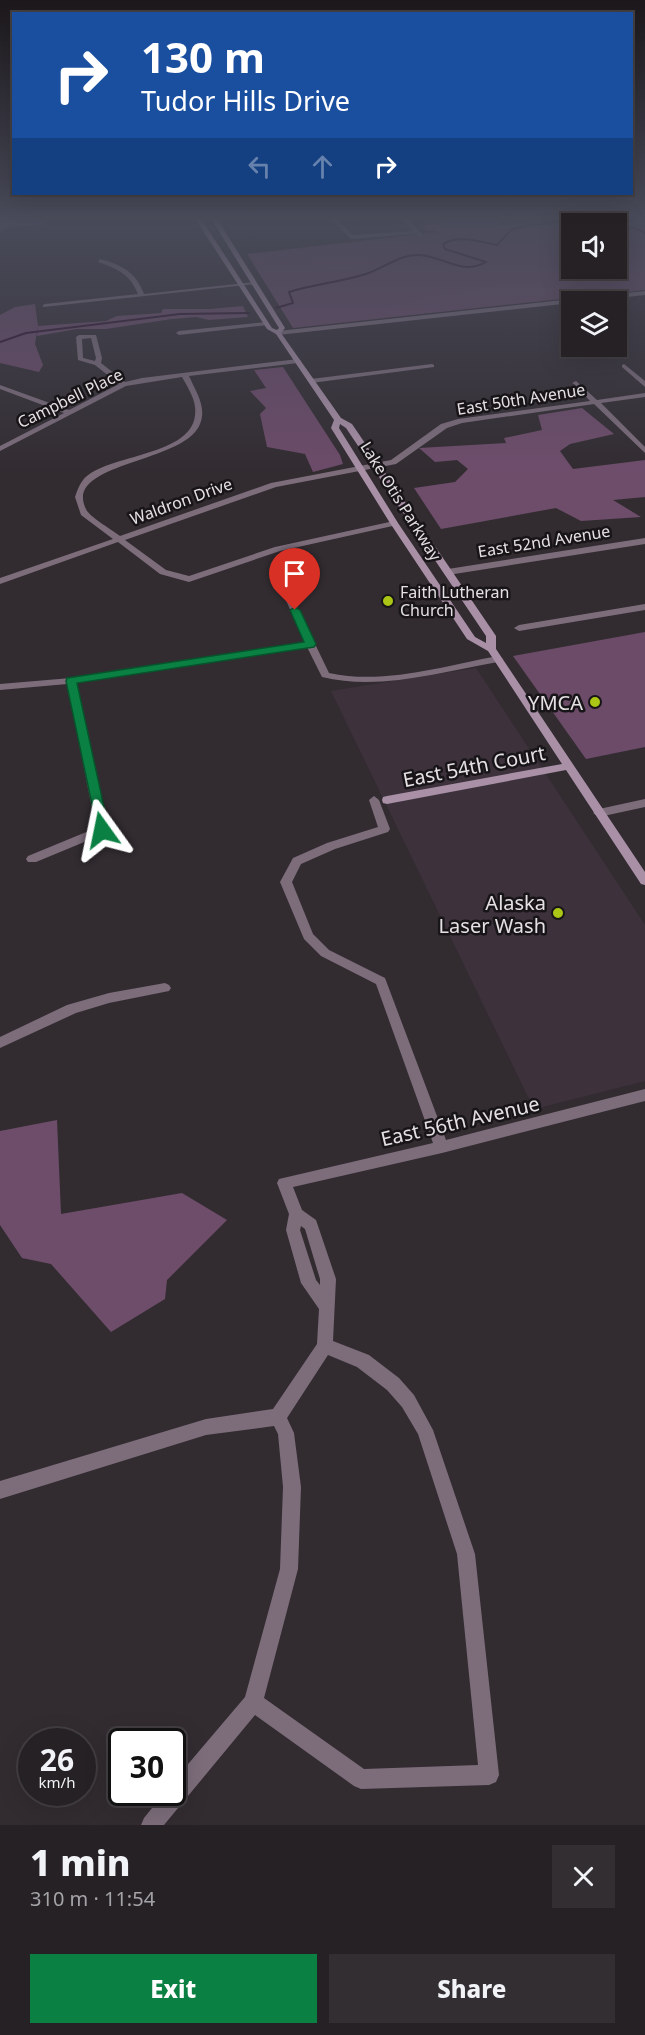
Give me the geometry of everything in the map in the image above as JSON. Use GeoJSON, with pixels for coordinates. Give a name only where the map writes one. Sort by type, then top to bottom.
{"type":"FeatureCollection","features":[{"type":"Feature","properties":{"kind":"main road","name":"Lake Otis Parkway"},"geometry":{"type":"LineString","coordinates":[[252,302],[270,329],[278,333],[338,420],[349,426],[491,636],[495,654],[645,881]]}},
{"type":"Feature","properties":{"kind":"main road","name":"Lake Otis Parkway"},"geometry":{"type":"LineString","coordinates":[[266,302],[282,328],[278,333]]}},
{"type":"Feature","properties":{"kind":"main road","name":"Lake Otis Parkway"},"geometry":{"type":"LineString","coordinates":[[338,420],[335,428],[394,523],[472,639],[495,654]]}},
{"type":"Feature","properties":{"kind":"main road","name":"East 54th Court"},"geometry":{"type":"LineString","coordinates":[[381,800],[568,766]]}},
{"type":"Feature","properties":{"kind":"street"},"geometry":{"type":"LineString","coordinates":[[45,306],[82,302]]}},
{"type":"Feature","properties":{"kind":"street"},"geometry":{"type":"LineString","coordinates":[[278,333],[554,302]]}},
{"type":"Feature","properties":{"kind":"street"},"geometry":{"type":"LineString","coordinates":[[179,333],[266,324]]}},
{"type":"Feature","properties":{"kind":"street","name":"Campbell Place"},"geometry":{"type":"LineString","coordinates":[[0,449],[124,384],[298,362]]}},
{"type":"Feature","properties":{"kind":"street"},"geometry":{"type":"LineString","coordinates":[[97,364],[124,384]]}},
{"type":"Feature","properties":{"kind":"street"},"geometry":{"type":"LineString","coordinates":[[311,381],[432,366]]}},
{"type":"Feature","properties":{"kind":"street"},"geometry":{"type":"LineString","coordinates":[[624,366],[645,385]]}},
{"type":"Feature","properties":{"kind":"street"},"geometry":{"type":"LineString","coordinates":[[185,375],[199,408],[197,423],[187,436],[169,448],[115,465],[87,480],[79,497],[84,513],[163,572],[189,579],[278,549],[394,523]]}},
{"type":"Feature","properties":{"kind":"street"},"geometry":{"type":"LineString","coordinates":[[576,383],[645,452]]}},
{"type":"Feature","properties":{"kind":"street"},"geometry":{"type":"LineString","coordinates":[[0,387],[69,412]]}},
{"type":"Feature","properties":{"kind":"street","name":"East 50th Avenue"},"geometry":{"type":"LineString","coordinates":[[376,466],[393,462],[444,426],[461,420],[645,395]]}},
{"type":"Feature","properties":{"kind":"street","name":"Waldron Drive"},"geometry":{"type":"LineString","coordinates":[[0,581],[274,485],[376,466]]}},
{"type":"Feature","properties":{"kind":"street","name":"East 52nd Avenue"},"geometry":{"type":"LineString","coordinates":[[448,572],[645,541]]}},
{"type":"Feature","properties":{"kind":"street"},"geometry":{"type":"LineString","coordinates":[[287,594],[325,675],[339,680],[364,680],[495,654]]}},
{"type":"Feature","properties":{"kind":"street"},"geometry":{"type":"LineString","coordinates":[[519,628],[645,607]]}},
{"type":"Feature","properties":{"kind":"street"},"geometry":{"type":"LineString","coordinates":[[0,687],[71,681],[166,668],[311,644]]}},
{"type":"Feature","properties":{"kind":"street"},"geometry":{"type":"LineString","coordinates":[[32,858],[102,830],[71,681]]}},
{"type":"Feature","properties":{"kind":"street"},"geometry":{"type":"LineString","coordinates":[[381,800],[384,829],[331,846],[297,861],[286,882],[308,936],[326,953],[381,981],[442,1147]]}},
{"type":"Feature","properties":{"kind":"street"},"geometry":{"type":"LineString","coordinates":[[599,813],[645,803]]}},
{"type":"Feature","properties":{"kind":"street"},"geometry":{"type":"LineString","coordinates":[[0,1043],[72,1009],[109,998],[165,988]]}},
{"type":"Feature","properties":{"kind":"street","name":"East 56th Avenue"},"geometry":{"type":"LineString","coordinates":[[325,1346],[326,1306],[309,1283],[293,1230],[296,1214],[284,1183],[442,1147],[645,1095]]}},
{"type":"Feature","properties":{"kind":"street"},"geometry":{"type":"LineString","coordinates":[[0,1490],[206,1427],[278,1417],[325,1346],[363,1361],[381,1373],[408,1401],[425,1430],[466,1554],[489,1775],[361,1779],[253,1702]]}},
{"type":"Feature","properties":{"kind":"street"},"geometry":{"type":"LineString","coordinates":[[151,1825],[253,1702],[289,1569],[292,1486],[286,1433],[278,1417]]}},
{"type":"Feature","properties":{"kind":"shaded area"},"geometry":{"type":"Polygon","coordinates":[[[277,302],[532,302],[293,328],[277,302]]]}},
{"type":"Feature","properties":{"kind":"shaded area"},"geometry":{"type":"Polygon","coordinates":[[[409,302],[521,302],[391,316],[382,310],[409,302]]]}},
{"type":"Feature","properties":{"kind":"shaded area"},"geometry":{"type":"Polygon","coordinates":[[[35,304],[38,326],[35,344],[43,365],[39,372],[0,363],[0,315],[15,307],[35,304]]]}},
{"type":"Feature","properties":{"kind":"shaded area"},"geometry":{"type":"Polygon","coordinates":[[[243,306],[248,317],[209,320],[196,317],[172,319],[106,329],[77,329],[37,336],[38,326],[106,321],[117,316],[161,313],[163,309],[243,306]]]}},
{"type":"Feature","properties":{"kind":"shaded area"},"geometry":{"type":"Polygon","coordinates":[[[283,367],[340,455],[343,464],[313,472],[305,454],[267,447],[260,414],[266,408],[250,391],[266,388],[254,370],[283,367]]]}},
{"type":"Feature","properties":{"kind":"shaded area"},"geometry":{"type":"Polygon","coordinates":[[[582,408],[614,434],[570,444],[560,451],[573,469],[645,460],[645,497],[613,500],[641,517],[581,521],[556,508],[441,529],[414,488],[455,482],[468,469],[457,460],[435,462],[419,448],[506,443],[504,438],[542,430],[538,415],[582,408]]]}},
{"type":"Feature","properties":{"kind":"shaded area","name":"YMCA"},"geometry":{"type":"Polygon","coordinates":[[[645,632],[645,747],[586,759],[513,656],[645,632]]]}},
{"type":"Feature","properties":{"kind":"shaded area"},"geometry":{"type":"Polygon","coordinates":[[[476,668],[645,925],[645,1081],[534,1109],[331,691],[476,668]]]}},
{"type":"Feature","properties":{"kind":"shaded area"},"geometry":{"type":"Polygon","coordinates":[[[57,1120],[61,1214],[182,1193],[227,1220],[167,1280],[165,1299],[111,1332],[51,1264],[22,1258],[0,1225],[0,1131],[57,1120]]]}},
{"type":"Feature","properties":{"kind":"waterway"},"geometry":{"type":"LineString","coordinates":[[276,308],[293,302]]}},
{"type":"Feature","properties":{"kind":"waterway"},"geometry":{"type":"LineString","coordinates":[[0,342],[26,333],[180,314],[249,313]]}},
{"type":"Feature","properties":{"kind":"place","name":"Faith Lutheran Church"},"geometry":{"type":"Point","coordinates":[388,601]}},
{"type":"Feature","properties":{"kind":"place","name":"YMCA"},"geometry":{"type":"Point","coordinates":[595,702]}},
{"type":"Feature","properties":{"kind":"place","name":"Alaska Laser Wash"},"geometry":{"type":"Point","coordinates":[558,913]}},
{"type":"Feature","properties":{"kind":"route"},"geometry":{"type":"LineString","coordinates":[[102,830],[71,681],[311,644],[295,610]]}}]}
